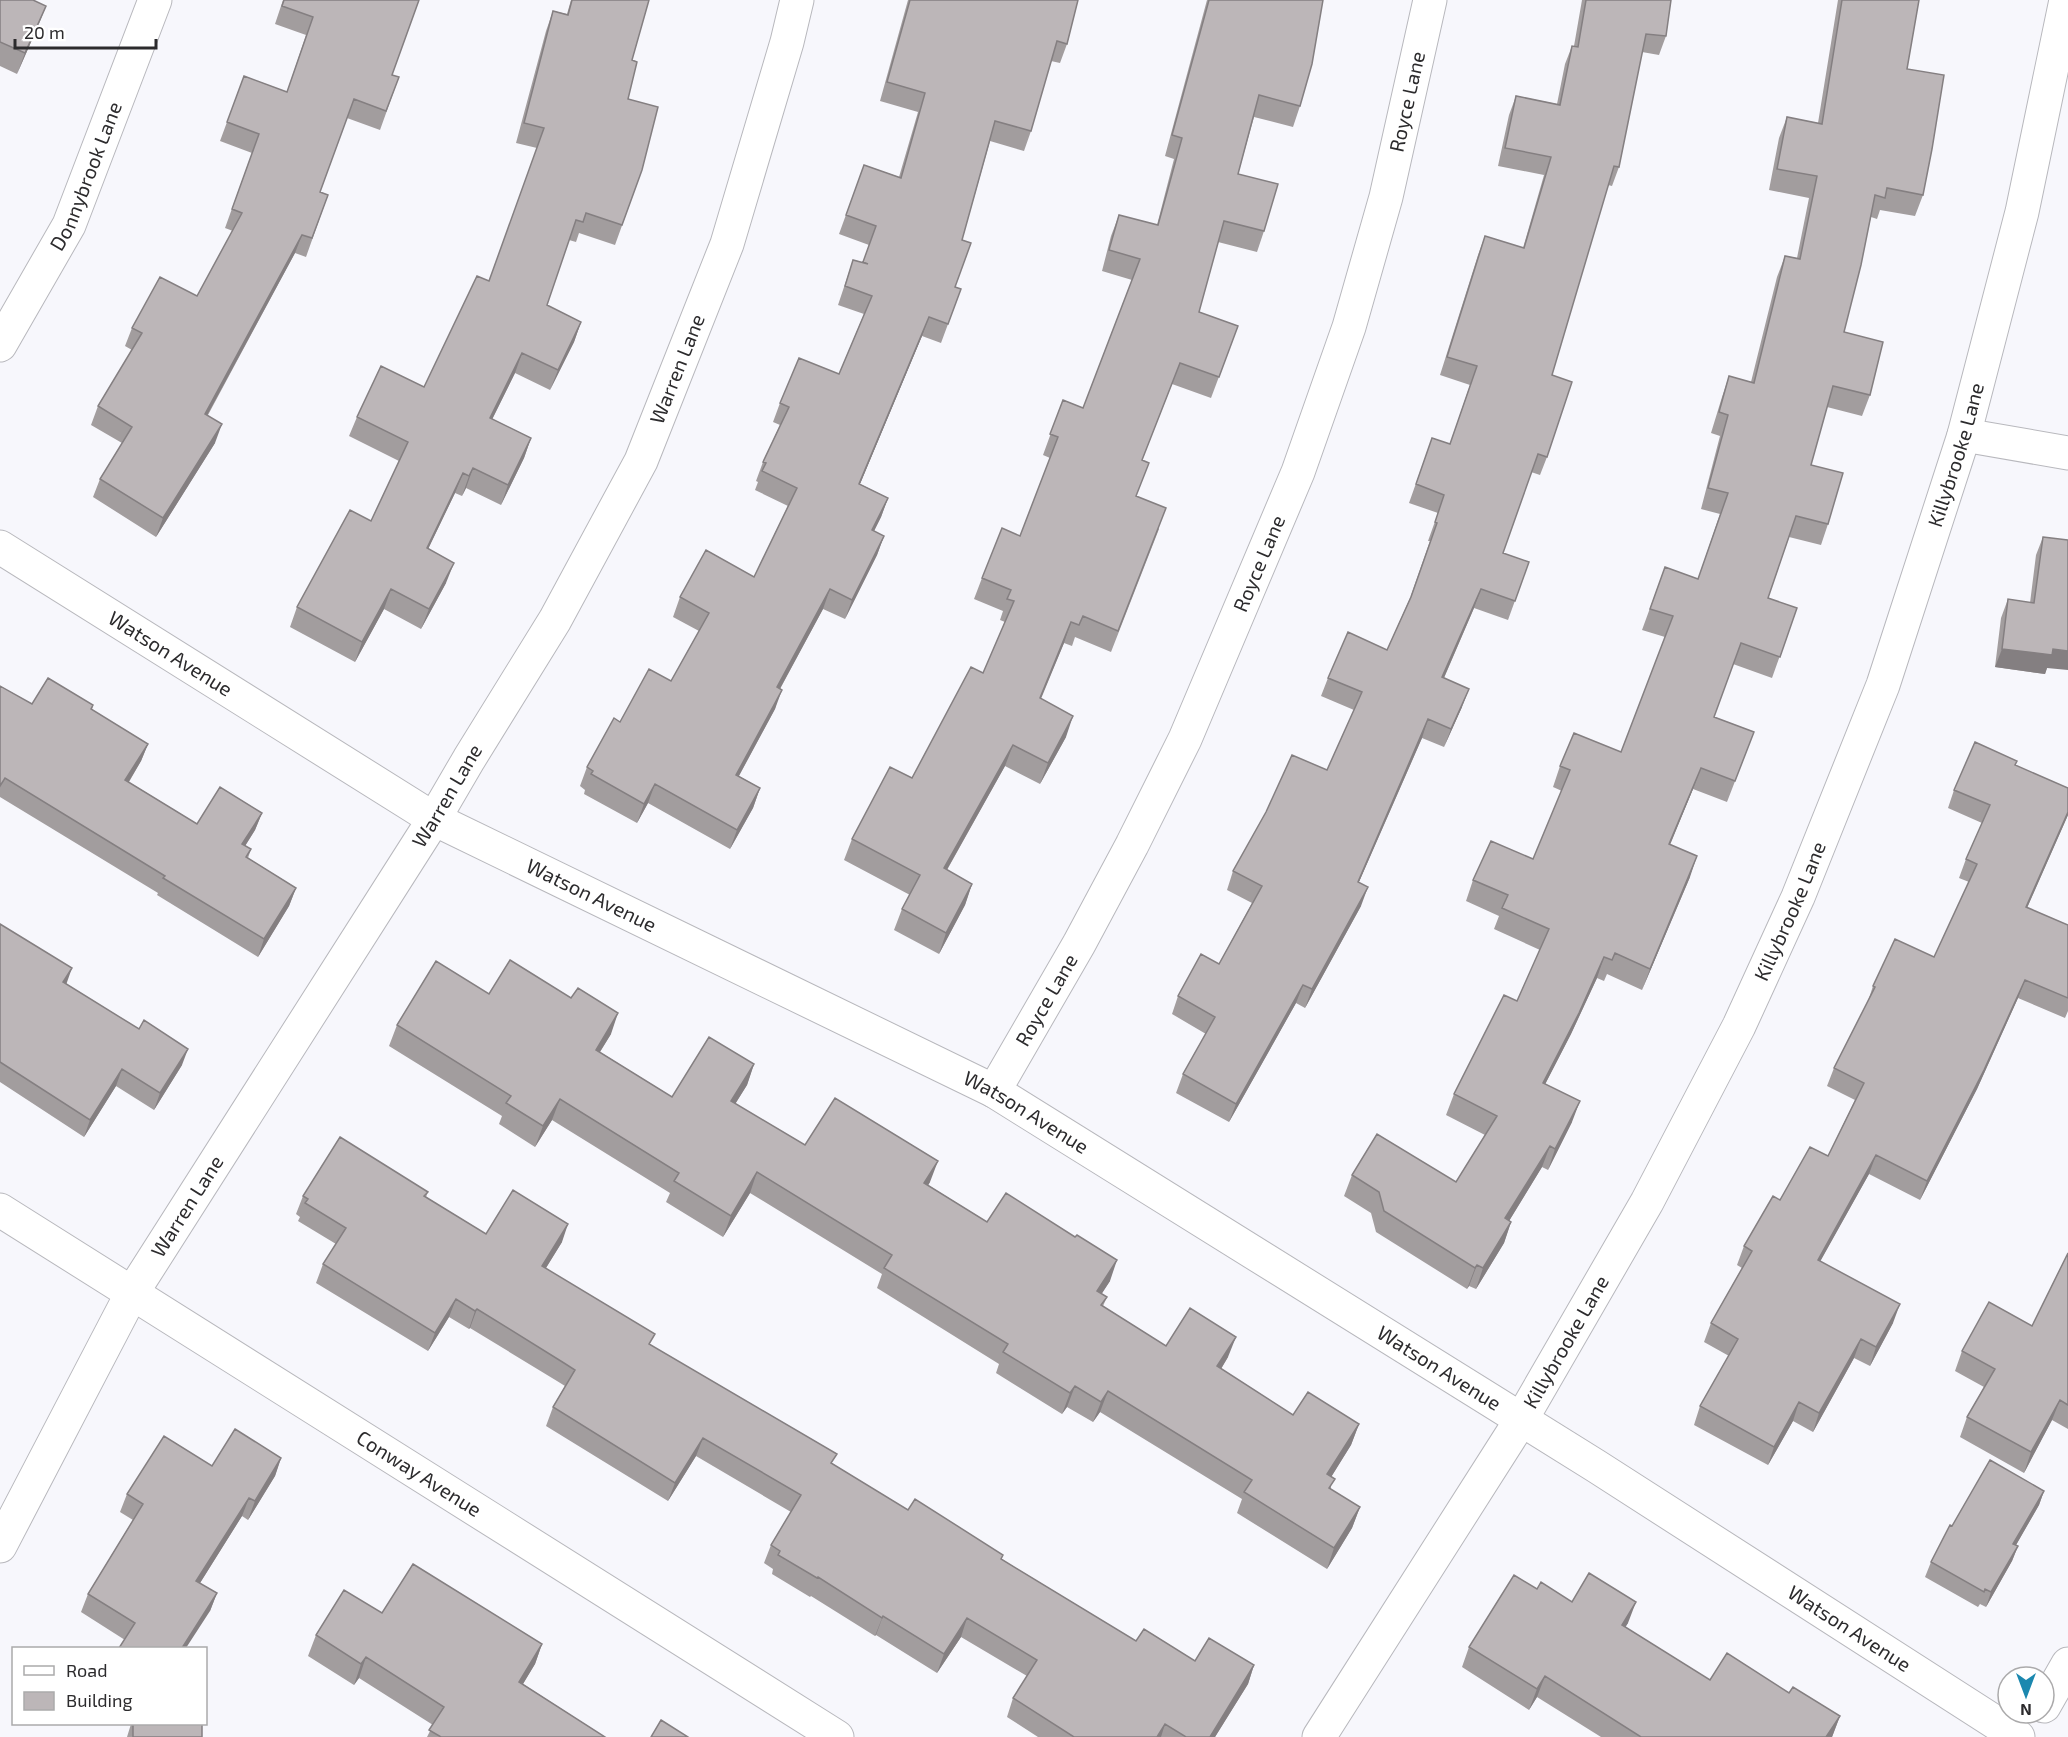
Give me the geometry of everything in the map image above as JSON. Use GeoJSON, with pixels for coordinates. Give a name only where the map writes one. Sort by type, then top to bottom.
{"type":"FeatureCollection","features":[{"type":"Feature","properties":{"kind":"street","name":"Donnybrook Lane"},"geometry":{"type":"LineString","coordinates":[[0,345],[69,225],[155,0]]}},
{"type":"Feature","properties":{"kind":"street","name":"Warren Lane"},"geometry":{"type":"LineString","coordinates":[[0,1546],[132,1293],[435,819],[469,759],[555,620],[641,461],[727,244],[787,42],[796,0]]}},
{"type":"Feature","properties":{"kind":"street","name":"Royce Lane"},"geometry":{"type":"LineString","coordinates":[[994,1091],[1079,944],[1185,739],[1298,472],[1349,327],[1386,197],[1430,0]]}},
{"type":"Feature","properties":{"kind":"street","name":"Killybrooke Lane"},"geometry":{"type":"LineString","coordinates":[[1319,1737],[1521,1420],[1647,1202],[1739,1026],[1798,897],[1883,685],[1964,435],[2022,212],[2066,0]]}},
{"type":"Feature","properties":{"kind":"street"},"geometry":{"type":"LineString","coordinates":[[1964,435],[2068,453]]}},
{"type":"Feature","properties":{"kind":"street","name":"Watson Avenue"},"geometry":{"type":"LineString","coordinates":[[0,547],[435,819],[994,1091],[1596,1466],[2018,1737]]}},
{"type":"Feature","properties":{"kind":"street","name":"Conway Avenue"},"geometry":{"type":"LineString","coordinates":[[0,1210],[837,1737]]}},
{"type":"Feature","properties":{"kind":"street"},"geometry":{"type":"LineString","coordinates":[[2056,1685],[2068,1664]]}},
{"type":"Feature","properties":{"kind":"building"},"geometry":{"type":"Polygon","coordinates":[[[0,0],[33,0],[46,6],[25,53],[0,42],[0,0]]]}},
{"type":"Feature","properties":{"kind":"building"},"geometry":{"type":"Polygon","coordinates":[[[284,0],[419,0],[392,75],[399,77],[386,111],[354,99],[320,192],[328,195],[312,238],[302,235],[205,414],[222,424],[163,518],[100,479],[132,427],[98,406],[142,333],[132,328],[160,277],[197,296],[242,213],[232,209],[259,134],[227,122],[244,76],[287,92],[313,17],[282,6],[284,0]]]}},
{"type":"Feature","properties":{"kind":"building"},"geometry":{"type":"Polygon","coordinates":[[[572,0],[649,0],[632,60],[637,62],[628,99],[658,107],[642,170],[622,225],[586,213],[583,222],[576,220],[547,305],[581,322],[558,370],[522,353],[490,418],[531,438],[508,485],[473,468],[469,476],[463,473],[427,548],[454,563],[429,609],[391,589],[362,642],[297,607],[350,510],[371,521],[408,442],[357,417],[381,366],[424,387],[477,276],[489,281],[544,128],[524,123],[553,11],[568,15],[572,0]]]}},
{"type":"Feature","properties":{"kind":"building"},"geometry":{"type":"Polygon","coordinates":[[[910,0],[1078,0],[1067,44],[1057,41],[1031,131],[995,121],[962,240],[971,243],[955,287],[961,289],[948,324],[929,317],[859,484],[888,498],[872,530],[884,536],[852,600],[830,589],[777,687],[782,690],[736,775],[760,788],[737,830],[655,784],[644,804],[591,774],[593,771],[587,767],[614,718],[620,722],[649,669],[671,681],[709,613],[680,597],[706,550],[754,577],[797,488],[762,471],[766,463],[763,462],[789,407],[780,403],[799,358],[839,374],[872,296],[845,286],[853,260],[868,264],[863,262],[876,226],[846,215],[864,165],[901,178],[925,93],[887,82],[910,0]]]}},
{"type":"Feature","properties":{"kind":"building"},"geometry":{"type":"Polygon","coordinates":[[[1209,0],[1323,0],[1312,64],[1300,106],[1259,95],[1238,174],[1278,184],[1264,231],[1224,221],[1199,312],[1238,326],[1219,377],[1180,363],[1142,460],[1149,463],[1136,496],[1166,508],[1118,631],[1083,616],[1079,625],[1071,622],[1040,698],[1073,716],[1048,763],[1013,745],[944,868],[972,884],[946,933],[902,909],[920,875],[852,839],[890,767],[912,778],[971,667],[983,673],[1014,601],[1007,599],[1011,590],[982,578],[1002,528],[1020,536],[1058,437],[1050,434],[1063,400],[1083,408],[1140,259],[1109,250],[1119,215],[1158,225],[1182,138],[1172,135],[1209,0]]]}},
{"type":"Feature","properties":{"kind":"building"},"geometry":{"type":"Polygon","coordinates":[[[1586,0],[1671,0],[1666,36],[1646,34],[1619,167],[1614,166],[1552,375],[1572,382],[1547,457],[1538,454],[1503,553],[1529,562],[1515,601],[1481,589],[1442,677],[1469,689],[1451,729],[1428,719],[1358,882],[1368,887],[1312,989],[1303,985],[1236,1104],[1183,1074],[1215,1017],[1178,996],[1201,954],[1219,964],[1262,886],[1233,871],[1266,812],[1292,755],[1327,770],[1362,692],[1328,678],[1348,632],[1387,650],[1411,597],[1437,523],[1435,522],[1444,495],[1416,484],[1432,438],[1450,444],[1477,366],[1447,357],[1485,236],[1524,248],[1551,157],[1505,148],[1516,96],[1560,105],[1572,46],[1578,47],[1586,0]]]}},
{"type":"Feature","properties":{"kind":"building"},"geometry":{"type":"Polygon","coordinates":[[[1842,0],[1919,0],[1907,69],[1944,75],[1923,195],[1887,188],[1885,198],[1875,195],[1844,332],[1883,342],[1870,395],[1833,386],[1811,465],[1843,473],[1828,524],[1796,516],[1768,598],[1797,608],[1780,657],[1741,643],[1714,717],[1754,732],[1735,781],[1701,768],[1669,844],[1697,856],[1650,969],[1615,953],[1612,960],[1604,957],[1579,1013],[1543,1083],[1580,1101],[1555,1149],[1550,1146],[1505,1218],[1511,1222],[1483,1268],[1477,1265],[1475,1268],[1384,1211],[1379,1192],[1352,1175],[1377,1134],[1456,1182],[1497,1116],[1454,1094],[1504,995],[1517,1001],[1549,929],[1502,908],[1508,895],[1473,880],[1491,841],[1533,859],[1570,770],[1560,766],[1574,733],[1621,752],[1673,616],[1650,609],[1665,567],[1698,579],[1728,493],[1708,488],[1728,415],[1719,412],[1729,376],[1754,383],[1785,256],[1800,259],[1817,176],[1777,169],[1787,117],[1822,124],[1842,0]]]}},
{"type":"Feature","properties":{"kind":"building"},"geometry":{"type":"Polygon","coordinates":[[[2043,537],[2068,540],[2068,651],[2053,649],[2052,655],[2002,649],[2008,599],[2034,603],[2043,537]]]}},
{"type":"Feature","properties":{"kind":"building"},"geometry":{"type":"Polygon","coordinates":[[[48,678],[93,705],[91,709],[148,744],[125,780],[197,824],[220,787],[262,813],[242,844],[251,849],[246,857],[296,888],[264,939],[5,778],[0,786],[0,686],[32,704],[48,678]]]}},
{"type":"Feature","properties":{"kind":"building"},"geometry":{"type":"Polygon","coordinates":[[[1975,742],[2017,761],[2015,765],[2068,788],[2068,812],[2026,907],[2068,925],[2068,998],[2025,980],[1984,1070],[1927,1181],[1876,1155],[1818,1260],[1900,1304],[1876,1347],[1861,1339],[1819,1413],[1799,1402],[1774,1447],[1700,1406],[1738,1339],[1711,1323],[1752,1251],[1744,1246],[1773,1196],[1780,1200],[1810,1147],[1828,1156],[1864,1083],[1834,1068],[1875,987],[1873,986],[1895,939],[1934,957],[1977,864],[1966,859],[1990,805],[1954,790],[1975,742]]]}},
{"type":"Feature","properties":{"kind":"building"},"geometry":{"type":"Polygon","coordinates":[[[0,924],[72,968],[63,982],[139,1029],[144,1020],[188,1049],[160,1093],[122,1069],[90,1120],[0,1062],[0,924]]]}},
{"type":"Feature","properties":{"kind":"building"},"geometry":{"type":"Polygon","coordinates":[[[510,960],[571,998],[578,988],[618,1013],[596,1050],[672,1097],[709,1037],[754,1064],[731,1101],[805,1145],[835,1098],[938,1161],[924,1183],[987,1222],[1006,1193],[1075,1237],[1077,1235],[1117,1260],[1097,1291],[1107,1297],[1101,1305],[1166,1346],[1190,1308],[1236,1337],[1217,1366],[1293,1415],[1308,1392],[1359,1424],[1327,1474],[1335,1479],[1329,1488],[1360,1507],[1334,1548],[1244,1492],[1252,1480],[1108,1391],[1101,1402],[1075,1386],[1070,1393],[1003,1352],[1008,1344],[884,1268],[892,1255],[757,1172],[731,1216],[674,1181],[679,1173],[560,1099],[543,1126],[506,1103],[511,1096],[397,1025],[436,961],[489,994],[510,960]]]}},
{"type":"Feature","properties":{"kind":"building"},"geometry":{"type":"Polygon","coordinates":[[[340,1137],[428,1192],[424,1196],[486,1234],[513,1190],[568,1224],[542,1266],[655,1334],[649,1344],[837,1454],[831,1463],[908,1510],[915,1499],[1003,1555],[1001,1559],[1136,1641],[1144,1629],[1195,1661],[1209,1638],[1254,1665],[1210,1737],[1186,1737],[1165,1724],[1157,1737],[1074,1737],[1013,1698],[1037,1660],[967,1618],[944,1654],[778,1555],[780,1551],[771,1545],[801,1495],[703,1438],[675,1483],[553,1407],[575,1370],[564,1363],[477,1309],[475,1311],[456,1299],[435,1333],[323,1264],[346,1228],[305,1203],[308,1199],[303,1196],[340,1137]]]}},
{"type":"Feature","properties":{"kind":"building"},"geometry":{"type":"Polygon","coordinates":[[[2068,1253],[2068,1405],[2060,1400],[2031,1452],[1967,1417],[1995,1369],[1962,1351],[1989,1302],[2032,1326],[2068,1253]]]}},
{"type":"Feature","properties":{"kind":"building"},"geometry":{"type":"Polygon","coordinates":[[[235,1429],[281,1458],[255,1501],[249,1498],[196,1581],[217,1593],[183,1647],[120,1647],[135,1623],[88,1594],[143,1504],[127,1494],[164,1436],[212,1466],[235,1429]]]}},
{"type":"Feature","properties":{"kind":"building"},"geometry":{"type":"Polygon","coordinates":[[[1990,1460],[2044,1491],[2013,1544],[2018,1546],[1991,1592],[1985,1589],[1984,1592],[1931,1562],[1950,1525],[1952,1526],[1990,1460]]]}},
{"type":"Feature","properties":{"kind":"building"},"geometry":{"type":"Polygon","coordinates":[[[413,1564],[542,1644],[519,1682],[605,1737],[441,1737],[429,1730],[444,1707],[366,1657],[361,1664],[316,1635],[344,1590],[382,1613],[413,1564]]]}},
{"type":"Feature","properties":{"kind":"building"},"geometry":{"type":"Polygon","coordinates":[[[1589,1573],[1636,1602],[1622,1625],[1710,1680],[1727,1653],[1789,1693],[1793,1687],[1840,1716],[1826,1737],[1641,1737],[1545,1676],[1537,1689],[1469,1647],[1514,1575],[1537,1589],[1541,1582],[1572,1602],[1589,1573]]]}},
{"type":"Feature","properties":{"kind":"building"},"geometry":{"type":"Polygon","coordinates":[[[661,1720],[688,1737],[651,1737],[661,1720]]]}},
{"type":"Feature","properties":{"kind":"building"},"geometry":{"type":"Polygon","coordinates":[[[133,1725],[202,1725],[202,1737],[133,1737],[133,1725]]]}}]}
